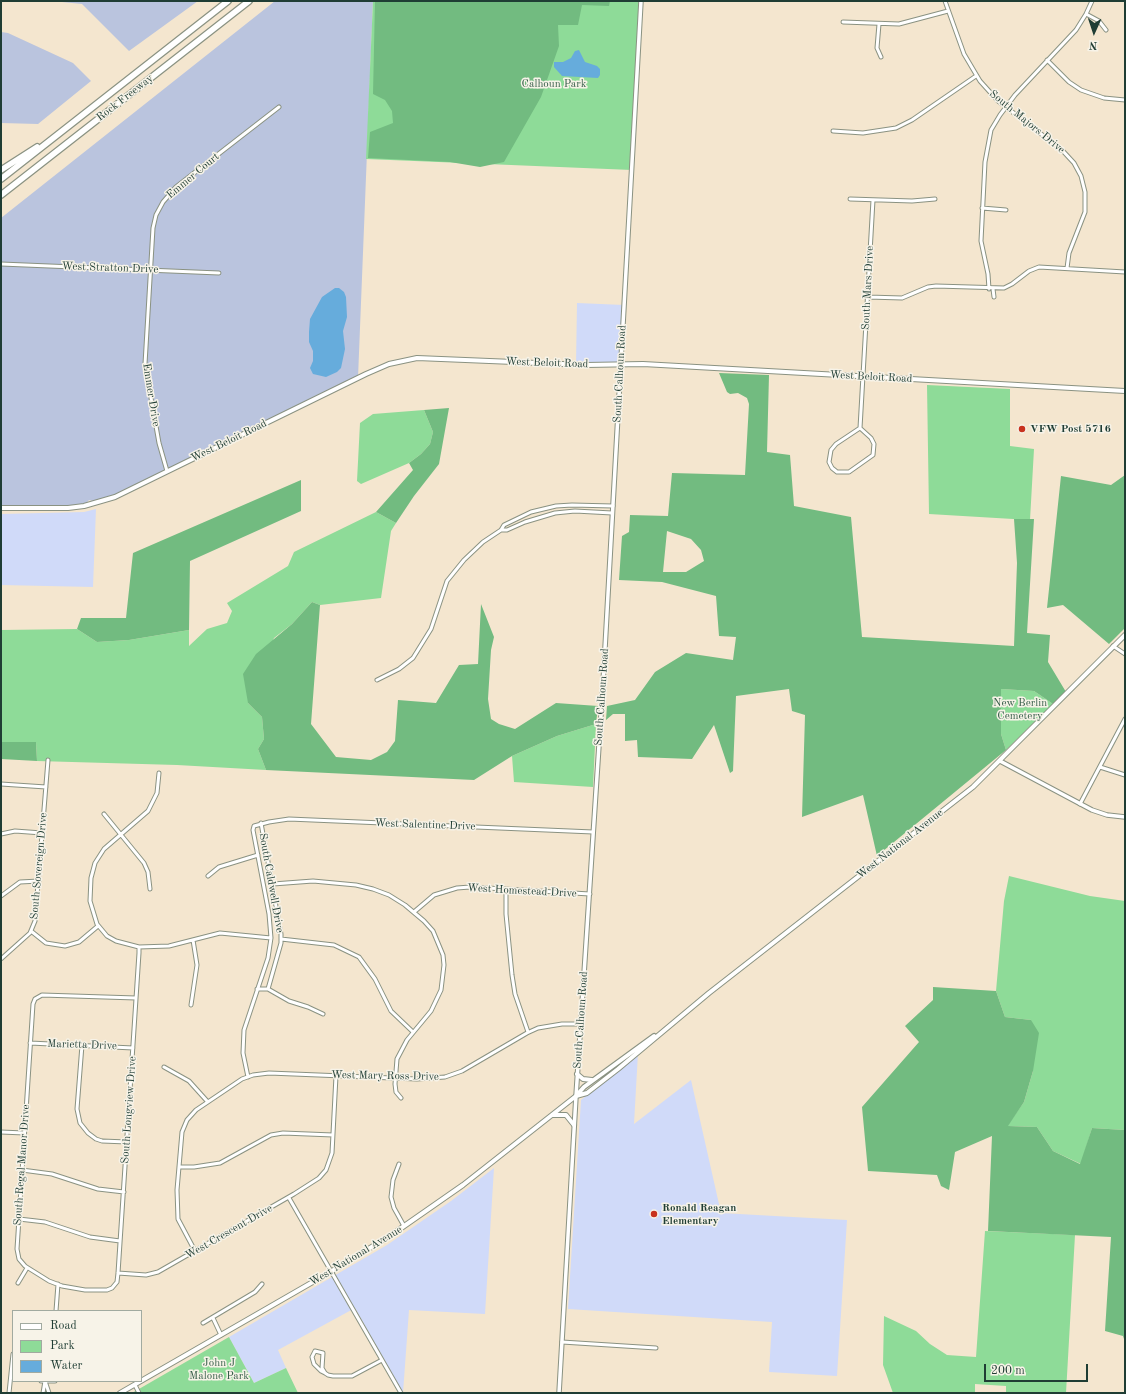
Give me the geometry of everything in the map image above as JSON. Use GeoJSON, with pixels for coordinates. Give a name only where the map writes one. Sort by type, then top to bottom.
{"type":"FeatureCollection","features":[{"type":"Feature","properties":{"kind":"highway","name":"Rock Freeway"},"geometry":{"type":"LineString","coordinates":[[1,179],[228,1]]}},
{"type":"Feature","properties":{"kind":"highway","name":"Rock Freeway"},"geometry":{"type":"LineString","coordinates":[[1,194],[249,1]]}},
{"type":"Feature","properties":{"kind":"highway"},"geometry":{"type":"LineString","coordinates":[[1,170],[69,127]]}},
{"type":"Feature","properties":{"kind":"main road","name":"West Beloit Road"},"geometry":{"type":"LineString","coordinates":[[1,508],[56,509],[84,506],[116,497],[366,374],[400,361],[427,358],[682,366],[1125,391]]}},
{"type":"Feature","properties":{"kind":"main road","name":"West National Avenue"},"geometry":{"type":"LineString","coordinates":[[142,1381],[332,1271],[404,1227],[463,1185],[576,1096],[584,1087],[630,1052],[658,1034],[956,800],[1000,761],[1125,635]]}},
{"type":"Feature","properties":{"kind":"main road","name":"West National Avenue"},"geometry":{"type":"LineString","coordinates":[[576,1096],[591,1090],[649,1044],[658,1034]]}},
{"type":"Feature","properties":{"kind":"main road"},"geometry":{"type":"LineString","coordinates":[[577,1074],[586,1080],[596,1079]]}},
{"type":"Feature","properties":{"kind":"main road"},"geometry":{"type":"LineString","coordinates":[[552,1115],[566,1115],[574,1125]]}},
{"type":"Feature","properties":{"kind":"main road","name":"West National Avenue"},"geometry":{"type":"LineString","coordinates":[[120,1393],[140,1382]]}},
{"type":"Feature","properties":{"kind":"street","name":"South Calhoun Road"},"geometry":{"type":"LineString","coordinates":[[559,1393],[577,1074],[590,894],[642,1]]}},
{"type":"Feature","properties":{"kind":"street","name":"South Majors Drive"},"geometry":{"type":"LineString","coordinates":[[945,1],[964,54],[976,76],[991,94],[1006,107],[1062,150],[1074,163],[1081,176],[1085,192],[1085,212],[1069,253],[1067,268]]}},
{"type":"Feature","properties":{"kind":"street"},"geometry":{"type":"LineString","coordinates":[[994,296],[981,248],[982,208],[988,139],[996,122],[1006,107],[1046,60],[1070,37],[1086,14],[1092,1]]}},
{"type":"Feature","properties":{"kind":"street"},"geometry":{"type":"LineString","coordinates":[[843,22],[879,24],[906,23],[948,11]]}},
{"type":"Feature","properties":{"kind":"street"},"geometry":{"type":"LineString","coordinates":[[1086,14],[1099,21],[1106,30]]}},
{"type":"Feature","properties":{"kind":"street"},"geometry":{"type":"LineString","coordinates":[[879,24],[877,48],[881,57]]}},
{"type":"Feature","properties":{"kind":"street"},"geometry":{"type":"LineString","coordinates":[[1046,60],[1069,82],[1081,90],[1096,96],[1125,100]]}},
{"type":"Feature","properties":{"kind":"street"},"geometry":{"type":"LineString","coordinates":[[833,131],[863,133],[896,128],[912,120],[976,76]]}},
{"type":"Feature","properties":{"kind":"street","name":"Emmer Court"},"geometry":{"type":"LineString","coordinates":[[151,270],[154,221],[159,208],[166,197],[279,107]]}},
{"type":"Feature","properties":{"kind":"street"},"geometry":{"type":"LineString","coordinates":[[850,199],[912,201],[935,199]]}},
{"type":"Feature","properties":{"kind":"street","name":"South Mars Drive"},"geometry":{"type":"LineString","coordinates":[[860,428],[873,200]]}},
{"type":"Feature","properties":{"kind":"street"},"geometry":{"type":"LineString","coordinates":[[982,208],[1006,210]]}},
{"type":"Feature","properties":{"kind":"street","name":"West Stratton Drive"},"geometry":{"type":"LineString","coordinates":[[1,264],[220,273]]}},
{"type":"Feature","properties":{"kind":"street"},"geometry":{"type":"LineString","coordinates":[[868,297],[902,298],[928,287],[936,286],[991,289],[1008,287],[1034,269],[1067,268],[1125,272]]}},
{"type":"Feature","properties":{"kind":"street","name":"Emmer Drive"},"geometry":{"type":"LineString","coordinates":[[151,270],[146,372],[160,449],[167,471]]}},
{"type":"Feature","properties":{"kind":"street"},"geometry":{"type":"LineString","coordinates":[[860,428],[871,438],[874,444],[873,455],[849,472],[838,472],[832,468],[829,462],[831,450],[836,444],[860,428]]}},
{"type":"Feature","properties":{"kind":"street"},"geometry":{"type":"LineString","coordinates":[[377,680],[399,669],[413,658],[431,629],[447,581],[464,560],[482,542],[501,530],[504,525],[526,514],[556,506],[572,504],[613,506]]}},
{"type":"Feature","properties":{"kind":"street"},"geometry":{"type":"LineString","coordinates":[[556,506],[556,513]]}},
{"type":"Feature","properties":{"kind":"street"},"geometry":{"type":"LineString","coordinates":[[501,530],[507,530],[529,521],[556,513],[575,511],[612,513]]}},
{"type":"Feature","properties":{"kind":"street"},"geometry":{"type":"LineString","coordinates":[[526,514],[529,521]]}},
{"type":"Feature","properties":{"kind":"street"},"geometry":{"type":"LineString","coordinates":[[1113,646],[1125,654]]}},
{"type":"Feature","properties":{"kind":"street"},"geometry":{"type":"LineString","coordinates":[[1080,804],[1125,719]]}},
{"type":"Feature","properties":{"kind":"street","name":"South Sovereign Drive"},"geometry":{"type":"LineString","coordinates":[[1,959],[31,931],[36,916],[48,760]]}},
{"type":"Feature","properties":{"kind":"street"},"geometry":{"type":"LineString","coordinates":[[1000,761],[1099,813],[1125,817]]}},
{"type":"Feature","properties":{"kind":"street"},"geometry":{"type":"LineString","coordinates":[[1100,766],[1125,774]]}},
{"type":"Feature","properties":{"kind":"street"},"geometry":{"type":"LineString","coordinates":[[159,773],[157,793],[152,805],[144,816],[99,854],[92,871],[90,901],[92,915],[98,926],[107,936],[116,941],[139,947],[169,946],[220,934],[271,938]]}},
{"type":"Feature","properties":{"kind":"street"},"geometry":{"type":"LineString","coordinates":[[1,784],[46,787]]}},
{"type":"Feature","properties":{"kind":"street"},"geometry":{"type":"LineString","coordinates":[[104,814],[146,867],[150,889]]}},
{"type":"Feature","properties":{"kind":"street","name":"West Salentine Drive"},"geometry":{"type":"LineString","coordinates":[[257,824],[289,820],[593,832]]}},
{"type":"Feature","properties":{"kind":"street","name":"South Caldwell Drive"},"geometry":{"type":"LineString","coordinates":[[261,823],[273,884],[281,939],[268,989]]}},
{"type":"Feature","properties":{"kind":"street","name":"South Caldwell Drive"},"geometry":{"type":"LineString","coordinates":[[248,1077],[243,1042],[246,1020],[268,958],[271,938],[269,914],[253,830],[257,824]]}},
{"type":"Feature","properties":{"kind":"street"},"geometry":{"type":"LineString","coordinates":[[1,834],[15,831],[42,833]]}},
{"type":"Feature","properties":{"kind":"street"},"geometry":{"type":"LineString","coordinates":[[208,876],[219,868],[258,855]]}},
{"type":"Feature","properties":{"kind":"street"},"geometry":{"type":"LineString","coordinates":[[1,896],[20,882],[39,881]]}},
{"type":"Feature","properties":{"kind":"street"},"geometry":{"type":"LineString","coordinates":[[273,884],[314,881],[356,885],[390,895],[414,912],[433,931],[438,942],[444,966],[441,990],[431,1011],[413,1032],[402,1048],[397,1059],[395,1090],[401,1098]]}},
{"type":"Feature","properties":{"kind":"street","name":"West Homestead Drive"},"geometry":{"type":"LineString","coordinates":[[414,912],[426,900],[445,891],[470,887],[590,894]]}},
{"type":"Feature","properties":{"kind":"street"},"geometry":{"type":"LineString","coordinates":[[506,889],[506,914],[512,975],[516,994],[528,1032]]}},
{"type":"Feature","properties":{"kind":"street"},"geometry":{"type":"LineString","coordinates":[[31,931],[46,943],[65,946],[78,942],[98,926]]}},
{"type":"Feature","properties":{"kind":"street"},"geometry":{"type":"LineString","coordinates":[[281,939],[334,945],[359,957],[375,979],[391,1011],[413,1032]]}},
{"type":"Feature","properties":{"kind":"street"},"geometry":{"type":"LineString","coordinates":[[191,1005],[198,965],[192,940]]}},
{"type":"Feature","properties":{"kind":"street","name":"South Longview Drive"},"geometry":{"type":"LineString","coordinates":[[118,1274],[139,947]]}},
{"type":"Feature","properties":{"kind":"street"},"geometry":{"type":"LineString","coordinates":[[257,989],[268,989],[289,1001],[323,1014]]}},
{"type":"Feature","properties":{"kind":"street","name":"South Regal Manor Drive"},"geometry":{"type":"LineString","coordinates":[[27,1268],[17,1254],[33,1004],[36,998],[46,994],[136,998]]}},
{"type":"Feature","properties":{"kind":"street","name":"West Mary Ross Drive"},"geometry":{"type":"LineString","coordinates":[[195,1251],[178,1219],[179,1167],[182,1132],[187,1120],[207,1101],[248,1077],[269,1073],[395,1078],[433,1078],[453,1075],[528,1032],[550,1025],[581,1024]]}},
{"type":"Feature","properties":{"kind":"street","name":"Marietta Drive"},"geometry":{"type":"LineString","coordinates":[[30,1043],[133,1048]]}},
{"type":"Feature","properties":{"kind":"street"},"geometry":{"type":"LineString","coordinates":[[82,1045],[77,1109],[80,1123],[88,1133],[102,1141],[127,1142]]}},
{"type":"Feature","properties":{"kind":"street"},"geometry":{"type":"LineString","coordinates":[[164,1067],[190,1081],[207,1101]]}},
{"type":"Feature","properties":{"kind":"street"},"geometry":{"type":"LineString","coordinates":[[179,1167],[194,1167],[220,1163],[271,1135],[283,1133],[333,1135],[336,1076]]}},
{"type":"Feature","properties":{"kind":"street"},"geometry":{"type":"LineString","coordinates":[[1,1132],[24,1133]]}},
{"type":"Feature","properties":{"kind":"street","name":"West Crescent Drive"},"geometry":{"type":"LineString","coordinates":[[118,1274],[151,1275],[289,1198],[319,1178],[328,1164],[332,1153],[333,1135]]}},
{"type":"Feature","properties":{"kind":"street"},"geometry":{"type":"LineString","coordinates":[[399,1164],[392,1180],[392,1197],[394,1208],[404,1227]]}},
{"type":"Feature","properties":{"kind":"street"},"geometry":{"type":"LineString","coordinates":[[22,1170],[52,1174],[98,1189],[124,1192]]}},
{"type":"Feature","properties":{"kind":"street"},"geometry":{"type":"LineString","coordinates":[[289,1198],[401,1393]]}},
{"type":"Feature","properties":{"kind":"street"},"geometry":{"type":"LineString","coordinates":[[19,1219],[45,1222],[90,1237],[120,1241]]}},
{"type":"Feature","properties":{"kind":"street"},"geometry":{"type":"LineString","coordinates":[[18,1283],[27,1268],[58,1284],[85,1290],[107,1290],[115,1285],[118,1274]]}},
{"type":"Feature","properties":{"kind":"street"},"geometry":{"type":"LineString","coordinates":[[56,1310],[58,1284]]}},
{"type":"Feature","properties":{"kind":"street"},"geometry":{"type":"LineString","coordinates":[[204,1323],[255,1292],[262,1284]]}},
{"type":"Feature","properties":{"kind":"street"},"geometry":{"type":"LineString","coordinates":[[213,1318],[221,1335]]}},
{"type":"Feature","properties":{"kind":"street"},"geometry":{"type":"LineString","coordinates":[[562,1342],[656,1348]]}},
{"type":"Feature","properties":{"kind":"street"},"geometry":{"type":"LineString","coordinates":[[325,1374],[322,1368],[323,1353],[315,1351],[312,1354],[312,1360],[325,1374],[338,1377],[352,1376],[382,1360]]}},
{"type":"Feature","properties":{"kind":"street"},"geometry":{"type":"LineString","coordinates":[[9,1393],[12,1378]]}},
{"type":"Feature","properties":{"kind":"street"},"geometry":{"type":"LineString","coordinates":[[43,1393],[45,1382]]}},
{"type":"Feature","properties":{"kind":"street"},"geometry":{"type":"LineString","coordinates":[[45,1382],[49,1393]]}},
{"type":"Feature","properties":{"kind":"street"},"geometry":{"type":"LineString","coordinates":[[135,1385],[139,1393]]}},
{"type":"Feature","properties":{"kind":"shaded area"},"geometry":{"type":"Polygon","coordinates":[[[52,1],[198,1],[129,51],[82,4],[52,1]]]}},
{"type":"Feature","properties":{"kind":"shaded area"},"geometry":{"type":"Polygon","coordinates":[[[275,1],[373,1],[358,378],[100,503],[89,500],[84,506],[1,508],[1,218],[275,1]]]}},
{"type":"Feature","properties":{"kind":"shaded area"},"geometry":{"type":"Polygon","coordinates":[[[1,32],[8,33],[73,63],[91,81],[38,124],[1,123],[1,32]]]}},
{"type":"Feature","properties":{"kind":"shaded area"},"geometry":{"type":"Polygon","coordinates":[[[577,303],[624,305],[621,365],[576,364],[577,303]]]}},
{"type":"Feature","properties":{"kind":"shaded area"},"geometry":{"type":"Polygon","coordinates":[[[96,509],[93,587],[1,585],[1,514],[84,512],[96,509]]]}},
{"type":"Feature","properties":{"kind":"shaded area","name":"Ronald Reagan Elementary"},"geometry":{"type":"Polygon","coordinates":[[[638,1053],[634,1124],[691,1080],[721,1213],[847,1220],[837,1376],[769,1372],[772,1322],[568,1309],[581,1100],[638,1053]]]}},
{"type":"Feature","properties":{"kind":"shaded area"},"geometry":{"type":"Polygon","coordinates":[[[494,1168],[485,1314],[409,1310],[403,1393],[355,1308],[278,1350],[286,1368],[254,1383],[229,1337],[387,1245],[451,1201],[494,1168]]]}},
{"type":"Feature","properties":{"kind":"green space","name":"Calhoun Park"},"geometry":{"type":"Polygon","coordinates":[[[373,1],[641,1],[632,170],[366,159],[373,1]]]}},
{"type":"Feature","properties":{"kind":"green space","name":"Calhoun Park"},"geometry":{"type":"Polygon","coordinates":[[[375,1],[610,1],[609,6],[582,5],[578,25],[558,25],[559,46],[541,97],[504,162],[480,167],[450,162],[368,158],[370,132],[393,123],[392,111],[385,100],[373,94],[375,1]]]}},
{"type":"Feature","properties":{"kind":"green space"},"geometry":{"type":"Polygon","coordinates":[[[719,373],[769,375],[767,452],[790,455],[794,506],[851,517],[862,637],[1014,646],[1017,563],[1014,519],[1034,519],[1027,633],[1050,635],[1048,662],[1066,692],[1053,704],[1034,691],[1001,689],[1001,734],[1006,750],[877,856],[863,795],[802,817],[805,715],[792,711],[789,689],[736,696],[733,771],[730,773],[714,725],[692,759],[638,757],[637,740],[625,741],[625,714],[613,714],[606,720],[607,706],[635,700],[655,672],[686,653],[733,660],[736,637],[719,636],[716,596],[662,582],[619,580],[622,536],[629,532],[630,515],[668,516],[672,473],[745,475],[749,404],[747,398],[738,393],[730,394],[727,392],[719,373]],[[667,531],[663,572],[686,572],[704,561],[701,550],[691,539],[667,531]]]}},
{"type":"Feature","properties":{"kind":"green space"},"geometry":{"type":"Polygon","coordinates":[[[927,385],[1010,389],[1010,446],[1034,449],[1030,520],[929,514],[927,385]]]}},
{"type":"Feature","properties":{"kind":"green space"},"geometry":{"type":"Polygon","coordinates":[[[449,408],[439,464],[414,496],[396,523],[376,512],[413,470],[409,463],[421,454],[430,444],[433,432],[424,410],[449,408]]]}},
{"type":"Feature","properties":{"kind":"green space"},"geometry":{"type":"Polygon","coordinates":[[[424,410],[433,432],[430,444],[421,454],[409,463],[361,484],[357,481],[360,423],[373,414],[424,410]]]}},
{"type":"Feature","properties":{"kind":"green space"},"geometry":{"type":"Polygon","coordinates":[[[1125,475],[1125,628],[1109,644],[1063,605],[1047,608],[1061,476],[1111,485],[1125,475]]]}},
{"type":"Feature","properties":{"kind":"green space"},"geometry":{"type":"Polygon","coordinates":[[[301,480],[301,511],[190,561],[189,630],[129,640],[97,642],[77,629],[81,618],[126,618],[133,553],[301,480]]]}},
{"type":"Feature","properties":{"kind":"green space"},"geometry":{"type":"Polygon","coordinates":[[[376,512],[396,523],[391,531],[381,598],[320,605],[312,602],[292,624],[274,638],[248,703],[262,717],[264,739],[258,749],[266,770],[177,765],[37,761],[36,742],[1,742],[1,630],[77,629],[97,642],[129,640],[189,630],[189,646],[207,629],[227,623],[232,611],[227,603],[288,566],[294,552],[376,512]]]}},
{"type":"Feature","properties":{"kind":"green space"},"geometry":{"type":"Polygon","coordinates":[[[312,602],[320,605],[311,724],[336,757],[371,760],[387,752],[395,741],[398,700],[436,703],[459,665],[478,664],[481,604],[494,637],[491,650],[488,699],[491,719],[499,724],[515,729],[556,703],[598,706],[596,724],[557,736],[512,756],[474,780],[266,770],[258,749],[264,739],[262,717],[248,703],[243,674],[256,654],[292,624],[312,602]]]}},
{"type":"Feature","properties":{"kind":"green space","name":"New Berlin Cemetery"},"geometry":{"type":"Polygon","coordinates":[[[1001,689],[1034,691],[1053,704],[1006,750],[1001,734],[1001,689]]]}},
{"type":"Feature","properties":{"kind":"green space"},"geometry":{"type":"Polygon","coordinates":[[[596,724],[593,787],[514,782],[512,756],[557,736],[596,724]]]}},
{"type":"Feature","properties":{"kind":"green space"},"geometry":{"type":"Polygon","coordinates":[[[1,742],[36,742],[37,761],[1,759],[1,742]]]}},
{"type":"Feature","properties":{"kind":"green space"},"geometry":{"type":"Polygon","coordinates":[[[1009,876],[1090,896],[1125,901],[1125,1130],[1092,1128],[1081,1164],[1053,1151],[1037,1127],[1007,1126],[1024,1102],[1033,1071],[1031,1020],[1005,1017],[996,991],[1004,901],[1009,876]]]}},
{"type":"Feature","properties":{"kind":"green space"},"geometry":{"type":"Polygon","coordinates":[[[933,987],[996,991],[1005,1017],[1031,1020],[1039,1033],[1033,1071],[1024,1102],[1008,1126],[1037,1127],[1053,1151],[1080,1164],[1092,1128],[1125,1130],[1125,1342],[1123,1336],[1105,1331],[1111,1237],[988,1231],[992,1136],[955,1152],[949,1190],[941,1186],[937,1175],[868,1171],[862,1107],[919,1042],[905,1026],[933,1000],[933,987]]]}},
{"type":"Feature","properties":{"kind":"green space"},"geometry":{"type":"Polygon","coordinates":[[[985,1231],[1075,1235],[1066,1393],[1006,1393],[1006,1386],[975,1384],[975,1393],[893,1393],[883,1365],[884,1316],[916,1331],[930,1344],[947,1355],[976,1357],[985,1231]]]}},
{"type":"Feature","properties":{"kind":"green space","name":"John J Malone Park"},"geometry":{"type":"Polygon","coordinates":[[[229,1337],[254,1383],[286,1368],[298,1393],[132,1393],[229,1337]]]}},
{"type":"Feature","properties":{"kind":"water"},"geometry":{"type":"Polygon","coordinates":[[[579,50],[585,62],[597,66],[600,69],[600,75],[598,78],[562,76],[554,67],[554,62],[563,62],[571,58],[575,51],[579,50]]]}},
{"type":"Feature","properties":{"kind":"water"},"geometry":{"type":"Polygon","coordinates":[[[335,288],[339,288],[344,292],[346,297],[347,317],[343,331],[345,349],[341,368],[337,372],[326,377],[313,374],[310,368],[313,361],[313,351],[309,342],[310,319],[322,297],[335,288]]]}},
{"type":"Feature","properties":{"kind":"place","name":"VFW Post 5716"},"geometry":{"type":"Point","coordinates":[1022,429]}},
{"type":"Feature","properties":{"kind":"place","name":"Ronald Reagan Elementary"},"geometry":{"type":"Point","coordinates":[654,1214]}}]}
